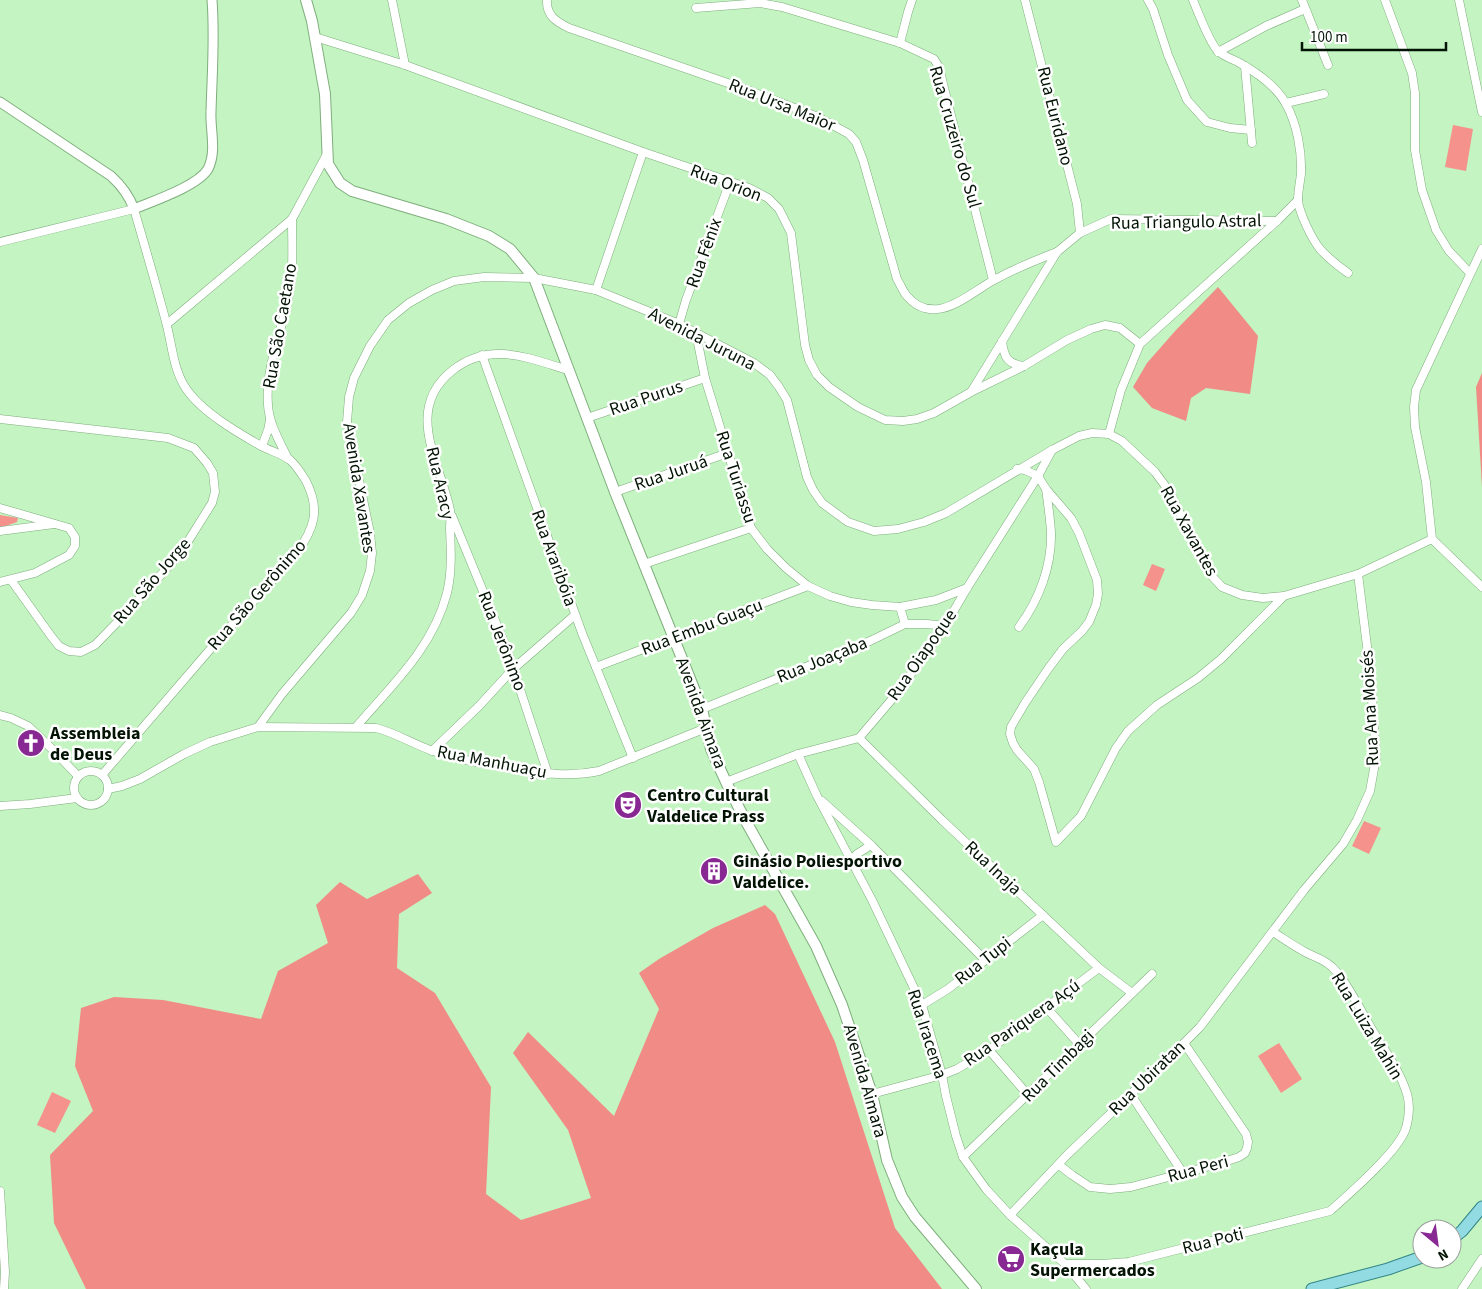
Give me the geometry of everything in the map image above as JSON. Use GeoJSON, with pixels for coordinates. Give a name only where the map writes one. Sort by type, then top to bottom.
{"type":"FeatureCollection","features":[{"type":"Feature","properties":{"kind":"main road"},"geometry":{"type":"LineString","coordinates":[[306,0],[325,94],[327,154],[328,164],[333,174],[352,191],[446,219],[489,236],[510,249],[534,278]]}},
{"type":"Feature","properties":{"kind":"main road","name":"Avenida Aimara"},"geometry":{"type":"LineString","coordinates":[[534,278],[615,492],[702,709],[711,749],[744,818],[816,946],[842,1005],[872,1094],[887,1160],[902,1197],[915,1216],[976,1289]]}},
{"type":"Feature","properties":{"kind":"main road"},"geometry":{"type":"LineString","coordinates":[[1462,1231],[1482,1207]]}},
{"type":"Feature","properties":{"kind":"main road"},"geometry":{"type":"LineString","coordinates":[[1312,1289],[1388,1270],[1412,1261]]}},
{"type":"Feature","properties":{"kind":"street"},"geometry":{"type":"LineString","coordinates":[[0,242],[134,209],[198,180],[208,169],[212,155],[211,115],[214,28],[212,0]]}},
{"type":"Feature","properties":{"kind":"street"},"geometry":{"type":"LineString","coordinates":[[392,0],[405,65]]}},
{"type":"Feature","properties":{"kind":"street","name":"Rua Ursa Maior"},"geometry":{"type":"LineString","coordinates":[[547,0],[546,5],[550,16],[569,28],[818,116],[849,134],[856,142],[863,160],[897,279],[906,295],[918,306],[929,309],[947,307],[963,300],[993,280],[1057,252]]}},
{"type":"Feature","properties":{"kind":"street"},"geometry":{"type":"LineString","coordinates":[[900,43],[912,0]]}},
{"type":"Feature","properties":{"kind":"street","name":"Rua Euridano"},"geometry":{"type":"LineString","coordinates":[[1025,0],[1078,204],[1080,233]]}},
{"type":"Feature","properties":{"kind":"street"},"geometry":{"type":"LineString","coordinates":[[1148,0],[1187,100],[1207,122],[1230,128],[1251,130]]}},
{"type":"Feature","properties":{"kind":"street"},"geometry":{"type":"LineString","coordinates":[[1193,0],[1212,43],[1218,52],[1263,78],[1286,103],[1300,148],[1301,172],[1298,200],[1303,218],[1318,248],[1348,273]]}},
{"type":"Feature","properties":{"kind":"street"},"geometry":{"type":"LineString","coordinates":[[1302,0],[1328,65]]}},
{"type":"Feature","properties":{"kind":"street"},"geometry":{"type":"LineString","coordinates":[[1385,0],[1412,73],[1415,92],[1415,150],[1422,190],[1436,230],[1450,251],[1470,273]]}},
{"type":"Feature","properties":{"kind":"street"},"geometry":{"type":"LineString","coordinates":[[1460,0],[1482,112]]}},
{"type":"Feature","properties":{"kind":"street","name":"Rua Cruzeiro do Sul"},"geometry":{"type":"LineString","coordinates":[[696,8],[760,3],[782,7],[900,43],[934,59],[939,67],[993,280]]}},
{"type":"Feature","properties":{"kind":"street"},"geometry":{"type":"LineString","coordinates":[[1218,52],[1266,26],[1305,9]]}},
{"type":"Feature","properties":{"kind":"street","name":"Rua Orion"},"geometry":{"type":"LineString","coordinates":[[315,37],[405,65],[643,152],[749,188],[768,198],[785,218],[791,233],[805,345],[809,360],[817,375],[829,387],[858,407],[885,420],[904,421],[934,413],[1024,366],[1067,340],[1091,329],[1105,325],[1120,328],[1140,344]]}},
{"type":"Feature","properties":{"kind":"street"},"geometry":{"type":"LineString","coordinates":[[1245,66],[1252,143]]}},
{"type":"Feature","properties":{"kind":"street"},"geometry":{"type":"LineString","coordinates":[[1286,103],[1324,94]]}},
{"type":"Feature","properties":{"kind":"street"},"geometry":{"type":"LineString","coordinates":[[0,102],[111,176],[129,195],[134,209]]}},
{"type":"Feature","properties":{"kind":"street"},"geometry":{"type":"LineString","coordinates":[[596,290],[643,152]]}},
{"type":"Feature","properties":{"kind":"street"},"geometry":{"type":"LineString","coordinates":[[167,324],[292,219],[327,154]]}},
{"type":"Feature","properties":{"kind":"street","name":"Rua Fênix"},"geometry":{"type":"LineString","coordinates":[[679,324],[686,300],[730,182]]}},
{"type":"Feature","properties":{"kind":"street"},"geometry":{"type":"LineString","coordinates":[[1052,450],[1079,436],[1092,433],[1108,434],[1122,390],[1140,344],[1298,200]]}},
{"type":"Feature","properties":{"kind":"street","name":"Rua São Gerônimo"},"geometry":{"type":"LineString","coordinates":[[102,775],[213,646],[296,554],[307,539],[314,522],[314,504],[310,490],[298,467],[288,459],[262,446],[211,414],[186,389],[178,375],[167,324],[134,209]]}},
{"type":"Feature","properties":{"kind":"street","name":"Rua São Caetano"},"geometry":{"type":"LineString","coordinates":[[288,459],[270,420],[268,377],[289,298],[293,268],[292,219]]}},
{"type":"Feature","properties":{"kind":"street","name":"Rua Triangulo Astral"},"geometry":{"type":"LineString","coordinates":[[971,392],[1057,252],[1080,233],[1111,219],[1277,221]]}},
{"type":"Feature","properties":{"kind":"street"},"geometry":{"type":"LineString","coordinates":[[1482,249],[1416,390],[1414,407],[1415,427],[1427,492],[1432,539],[1482,587]]}},
{"type":"Feature","properties":{"kind":"street","name":"Avenida Xavantes"},"geometry":{"type":"LineString","coordinates":[[258,727],[282,694],[350,613],[362,595],[370,571],[372,553],[370,533],[347,422],[349,397],[354,378],[370,346],[388,320],[408,303],[432,290],[454,281],[484,277],[534,278]]}},
{"type":"Feature","properties":{"kind":"street","name":"Avenida Juruna"},"geometry":{"type":"LineString","coordinates":[[534,278],[596,290],[679,324],[754,363],[770,375],[787,400],[808,477],[813,490],[822,503],[848,522],[874,531],[898,529],[924,522],[946,513],[1017,469],[1052,450]]}},
{"type":"Feature","properties":{"kind":"street","name":"Rua Turiassu"},"geometry":{"type":"LineString","coordinates":[[696,332],[705,378],[751,528],[767,549],[786,568],[808,586],[830,596],[851,602],[888,607],[900,607],[936,600],[967,588]]}},
{"type":"Feature","properties":{"kind":"street"},"geometry":{"type":"LineString","coordinates":[[1002,341],[1005,355],[1009,361],[1014,365],[1024,366]]}},
{"type":"Feature","properties":{"kind":"street","name":"Rua Aracy"},"geometry":{"type":"LineString","coordinates":[[356,728],[411,664],[426,642],[439,618],[447,592],[450,562],[450,511],[433,455],[427,427],[428,410],[433,391],[442,378],[456,367],[482,355],[506,354],[568,370]]}},
{"type":"Feature","properties":{"kind":"street","name":"Rua Araribóia"},"geometry":{"type":"LineString","coordinates":[[482,355],[575,614],[633,758]]}},
{"type":"Feature","properties":{"kind":"street","name":"Rua Purus"},"geometry":{"type":"LineString","coordinates":[[587,418],[705,378]]}},
{"type":"Feature","properties":{"kind":"street","name":"Rua São Jorge"},"geometry":{"type":"LineString","coordinates":[[0,419],[168,438],[194,448],[213,473],[215,492],[212,503],[182,551],[95,645],[82,652],[69,652],[59,646],[11,580]]}},
{"type":"Feature","properties":{"kind":"street"},"geometry":{"type":"LineString","coordinates":[[262,446],[270,420]]}},
{"type":"Feature","properties":{"kind":"street","name":"Rua Xavantes"},"geometry":{"type":"LineString","coordinates":[[1108,434],[1122,440],[1155,472],[1169,491],[1210,574],[1222,587],[1242,595],[1264,598],[1284,596]]}},
{"type":"Feature","properties":{"kind":"street","name":"Rua Oiapoque"},"geometry":{"type":"LineString","coordinates":[[859,738],[898,691],[945,626],[1038,476],[1052,450]]}},
{"type":"Feature","properties":{"kind":"street","name":"Rua Juruá"},"geometry":{"type":"LineString","coordinates":[[615,492],[728,454]]}},
{"type":"Feature","properties":{"kind":"street"},"geometry":{"type":"LineString","coordinates":[[1017,469],[1025,470],[1038,476],[1046,489],[1071,518],[1079,533],[1097,580],[1098,594],[1096,605],[1089,622],[1063,649],[1048,669],[1025,703],[1011,728],[1010,734],[1017,750],[1034,769],[1056,842],[1081,816],[1116,748],[1128,731],[1157,705],[1198,678],[1221,659],[1284,596],[1358,574],[1432,539]]}},
{"type":"Feature","properties":{"kind":"street"},"geometry":{"type":"LineString","coordinates":[[1019,627],[1030,612],[1046,573],[1051,531],[1046,489]]}},
{"type":"Feature","properties":{"kind":"street"},"geometry":{"type":"LineString","coordinates":[[0,508],[69,528],[75,537],[75,546],[69,555],[35,573],[0,582]]}},
{"type":"Feature","properties":{"kind":"street","name":"Rua Jerônimo"},"geometry":{"type":"LineString","coordinates":[[450,511],[506,647],[548,774]]}},
{"type":"Feature","properties":{"kind":"street"},"geometry":{"type":"LineString","coordinates":[[0,531],[56,524]]}},
{"type":"Feature","properties":{"kind":"street"},"geometry":{"type":"LineString","coordinates":[[644,564],[751,528]]}},
{"type":"Feature","properties":{"kind":"street","name":"Rua Ana Moisés"},"geometry":{"type":"LineString","coordinates":[[1273,932],[1304,890],[1343,844],[1370,792],[1376,758],[1370,670],[1358,574]]}},
{"type":"Feature","properties":{"kind":"street","name":"Rua Embu Guaçu"},"geometry":{"type":"LineString","coordinates":[[596,667],[808,586]]}},
{"type":"Feature","properties":{"kind":"street"},"geometry":{"type":"LineString","coordinates":[[900,607],[906,624]]}},
{"type":"Feature","properties":{"kind":"street"},"geometry":{"type":"LineString","coordinates":[[432,751],[514,669],[575,614]]}},
{"type":"Feature","properties":{"kind":"street","name":"Rua Joaçaba"},"geometry":{"type":"LineString","coordinates":[[702,709],[870,641],[906,624],[945,626]]}},
{"type":"Feature","properties":{"kind":"street"},"geometry":{"type":"LineString","coordinates":[[0,715],[28,726],[78,776]]}},
{"type":"Feature","properties":{"kind":"street","name":"Rua Manhuaçu"},"geometry":{"type":"LineString","coordinates":[[108,789],[122,786],[140,778],[210,742],[258,727],[376,728],[388,731],[432,751],[471,762],[564,775],[599,771],[706,728]]}},
{"type":"Feature","properties":{"kind":"street"},"geometry":{"type":"LineString","coordinates":[[726,782],[798,754],[859,738]]}},
{"type":"Feature","properties":{"kind":"street","name":"Rua Inaja"},"geometry":{"type":"LineString","coordinates":[[859,738],[942,820],[1099,968],[1132,993]]}},
{"type":"Feature","properties":{"kind":"street","name":"Rua Iracema"},"geometry":{"type":"LineString","coordinates":[[798,754],[817,796],[872,900],[922,1005],[942,1075],[954,1128],[964,1157],[986,1189],[1010,1215],[1064,1264],[1086,1289]]}},
{"type":"Feature","properties":{"kind":"street"},"geometry":{"type":"LineString","coordinates":[[87,771],[102,775],[107,783],[106,795],[98,803],[87,805],[81,802],[77,798],[73,787],[78,776],[87,771]]}},
{"type":"Feature","properties":{"kind":"street"},"geometry":{"type":"LineString","coordinates":[[817,796],[871,845],[985,960]]}},
{"type":"Feature","properties":{"kind":"street"},"geometry":{"type":"LineString","coordinates":[[0,806],[77,798]]}},
{"type":"Feature","properties":{"kind":"street"},"geometry":{"type":"LineString","coordinates":[[851,860],[871,845]]}},
{"type":"Feature","properties":{"kind":"street","name":"Rua Tupi"},"geometry":{"type":"LineString","coordinates":[[922,1005],[948,988],[1043,915]]}},
{"type":"Feature","properties":{"kind":"street","name":"Rua Ubiratan"},"geometry":{"type":"LineString","coordinates":[[1010,1215],[1068,1154],[1131,1095],[1200,1026],[1273,932]]}},
{"type":"Feature","properties":{"kind":"street","name":"Rua Luiza Mahin"},"geometry":{"type":"LineString","coordinates":[[1273,932],[1307,954],[1323,960],[1337,972],[1397,1070],[1409,1101],[1406,1128],[1393,1149],[1330,1212]]}},
{"type":"Feature","properties":{"kind":"street","name":"Rua Pariquera Açú"},"geometry":{"type":"LineString","coordinates":[[872,1094],[958,1069],[989,1050],[1099,968]]}},
{"type":"Feature","properties":{"kind":"street","name":"Rua Timbagi"},"geometry":{"type":"LineString","coordinates":[[964,1157],[1152,974]]}},
{"type":"Feature","properties":{"kind":"street"},"geometry":{"type":"LineString","coordinates":[[1046,1007],[1079,1044]]}},
{"type":"Feature","properties":{"kind":"street","name":"Rua Peri"},"geometry":{"type":"LineString","coordinates":[[1059,1165],[1080,1182],[1090,1187],[1100,1189],[1131,1187],[1221,1163],[1240,1157],[1245,1153],[1248,1142],[1246,1134],[1184,1043]]}},
{"type":"Feature","properties":{"kind":"street"},"geometry":{"type":"LineString","coordinates":[[989,1050],[1028,1095]]}},
{"type":"Feature","properties":{"kind":"street"},"geometry":{"type":"LineString","coordinates":[[1131,1095],[1183,1173]]}},
{"type":"Feature","properties":{"kind":"street"},"geometry":{"type":"LineString","coordinates":[[0,1191],[4,1289]]}},
{"type":"Feature","properties":{"kind":"street","name":"Rua Poti"},"geometry":{"type":"LineString","coordinates":[[1064,1264],[1129,1262],[1330,1212]]}},
{"type":"Feature","properties":{"kind":"street"},"geometry":{"type":"LineString","coordinates":[[1462,1289],[1482,1259]]}},
{"type":"Feature","properties":{"kind":"shaded area"},"geometry":{"type":"Polygon","coordinates":[[[1453,125],[1473,129],[1466,171],[1445,167],[1453,125]]]}},
{"type":"Feature","properties":{"kind":"shaded area"},"geometry":{"type":"Polygon","coordinates":[[[1218,287],[1258,336],[1250,394],[1206,388],[1191,398],[1186,421],[1152,408],[1133,387],[1147,363],[1218,287]]]}},
{"type":"Feature","properties":{"kind":"shaded area"},"geometry":{"type":"Polygon","coordinates":[[[1482,373],[1482,487],[1476,387],[1482,373]]]}},
{"type":"Feature","properties":{"kind":"shaded area"},"geometry":{"type":"Polygon","coordinates":[[[0,515],[18,518],[17,522],[0,528],[0,515]]]}},
{"type":"Feature","properties":{"kind":"shaded area"},"geometry":{"type":"Polygon","coordinates":[[[1152,564],[1165,569],[1156,591],[1143,585],[1152,564]]]}},
{"type":"Feature","properties":{"kind":"shaded area"},"geometry":{"type":"Polygon","coordinates":[[[1364,821],[1381,828],[1369,854],[1352,846],[1364,821]]]}},
{"type":"Feature","properties":{"kind":"shaded area"},"geometry":{"type":"Polygon","coordinates":[[[418,874],[432,893],[399,914],[397,968],[435,993],[491,1087],[486,1194],[521,1220],[591,1198],[568,1130],[513,1053],[528,1032],[614,1116],[659,1009],[639,973],[659,959],[713,928],[765,905],[775,914],[835,1042],[895,1228],[942,1289],[86,1289],[54,1223],[50,1155],[93,1111],[75,1066],[81,1008],[114,997],[163,1000],[261,1019],[278,971],[328,943],[316,905],[340,882],[367,899],[418,874]]]}},
{"type":"Feature","properties":{"kind":"shaded area"},"geometry":{"type":"Polygon","coordinates":[[[1279,1043],[1302,1079],[1281,1093],[1258,1056],[1279,1043]]]}},
{"type":"Feature","properties":{"kind":"shaded area"},"geometry":{"type":"Polygon","coordinates":[[[52,1092],[71,1101],[55,1133],[37,1125],[52,1092]]]}},
{"type":"Feature","properties":{"kind":"place","name":"Assembleia de Deus"},"geometry":{"type":"Point","coordinates":[31,743]}},
{"type":"Feature","properties":{"kind":"place","name":"Centro Cultural Valdelice Prass"},"geometry":{"type":"Point","coordinates":[628,805]}},
{"type":"Feature","properties":{"kind":"place","name":"Ginásio Poliesportivo Valdelice."},"geometry":{"type":"Point","coordinates":[714,871]}},
{"type":"Feature","properties":{"kind":"place","name":"Kaçula Supermercados"},"geometry":{"type":"Point","coordinates":[1011,1259]}}]}
